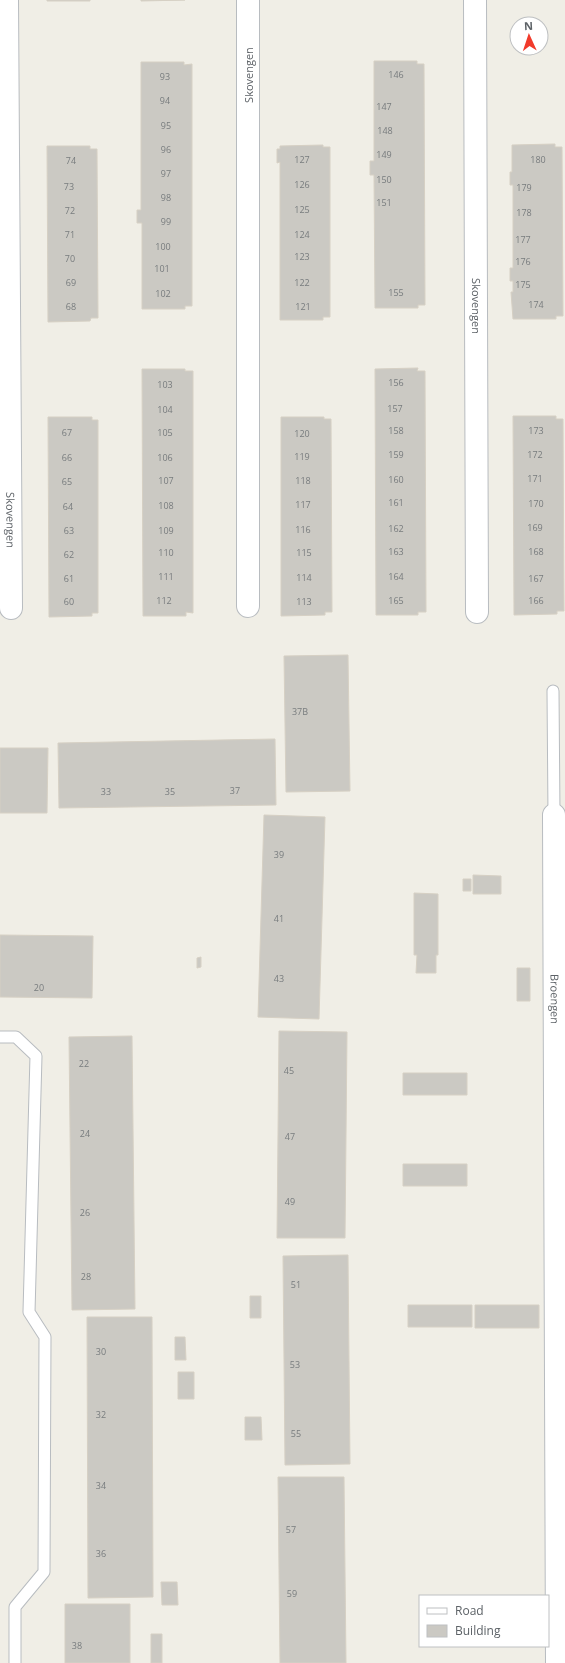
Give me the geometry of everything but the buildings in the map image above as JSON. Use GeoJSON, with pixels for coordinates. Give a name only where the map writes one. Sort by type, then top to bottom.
{"type":"FeatureCollection","features":[{"type":"Feature","properties":{"kind":"street","name":"Skovengen"},"geometry":{"type":"LineString","coordinates":[[7,0],[11,608]]}},
{"type":"Feature","properties":{"kind":"street","name":"Skovengen"},"geometry":{"type":"LineString","coordinates":[[248,0],[248,606]]}},
{"type":"Feature","properties":{"kind":"street","name":"Skovengen"},"geometry":{"type":"LineString","coordinates":[[475,0],[477,612]]}},
{"type":"Feature","properties":{"kind":"street","name":"Broengen"},"geometry":{"type":"LineString","coordinates":[[554,815],[560,868],[557,1663]]}},
{"type":"Feature","properties":{"kind":"lane"},"geometry":{"type":"LineString","coordinates":[[553,691],[554,815]]}},
{"type":"Feature","properties":{"kind":"lane"},"geometry":{"type":"LineString","coordinates":[[0,1037],[16,1037],[36,1056],[29,1312],[45,1337],[44,1572],[15,1606],[15,1663]]}}]}
